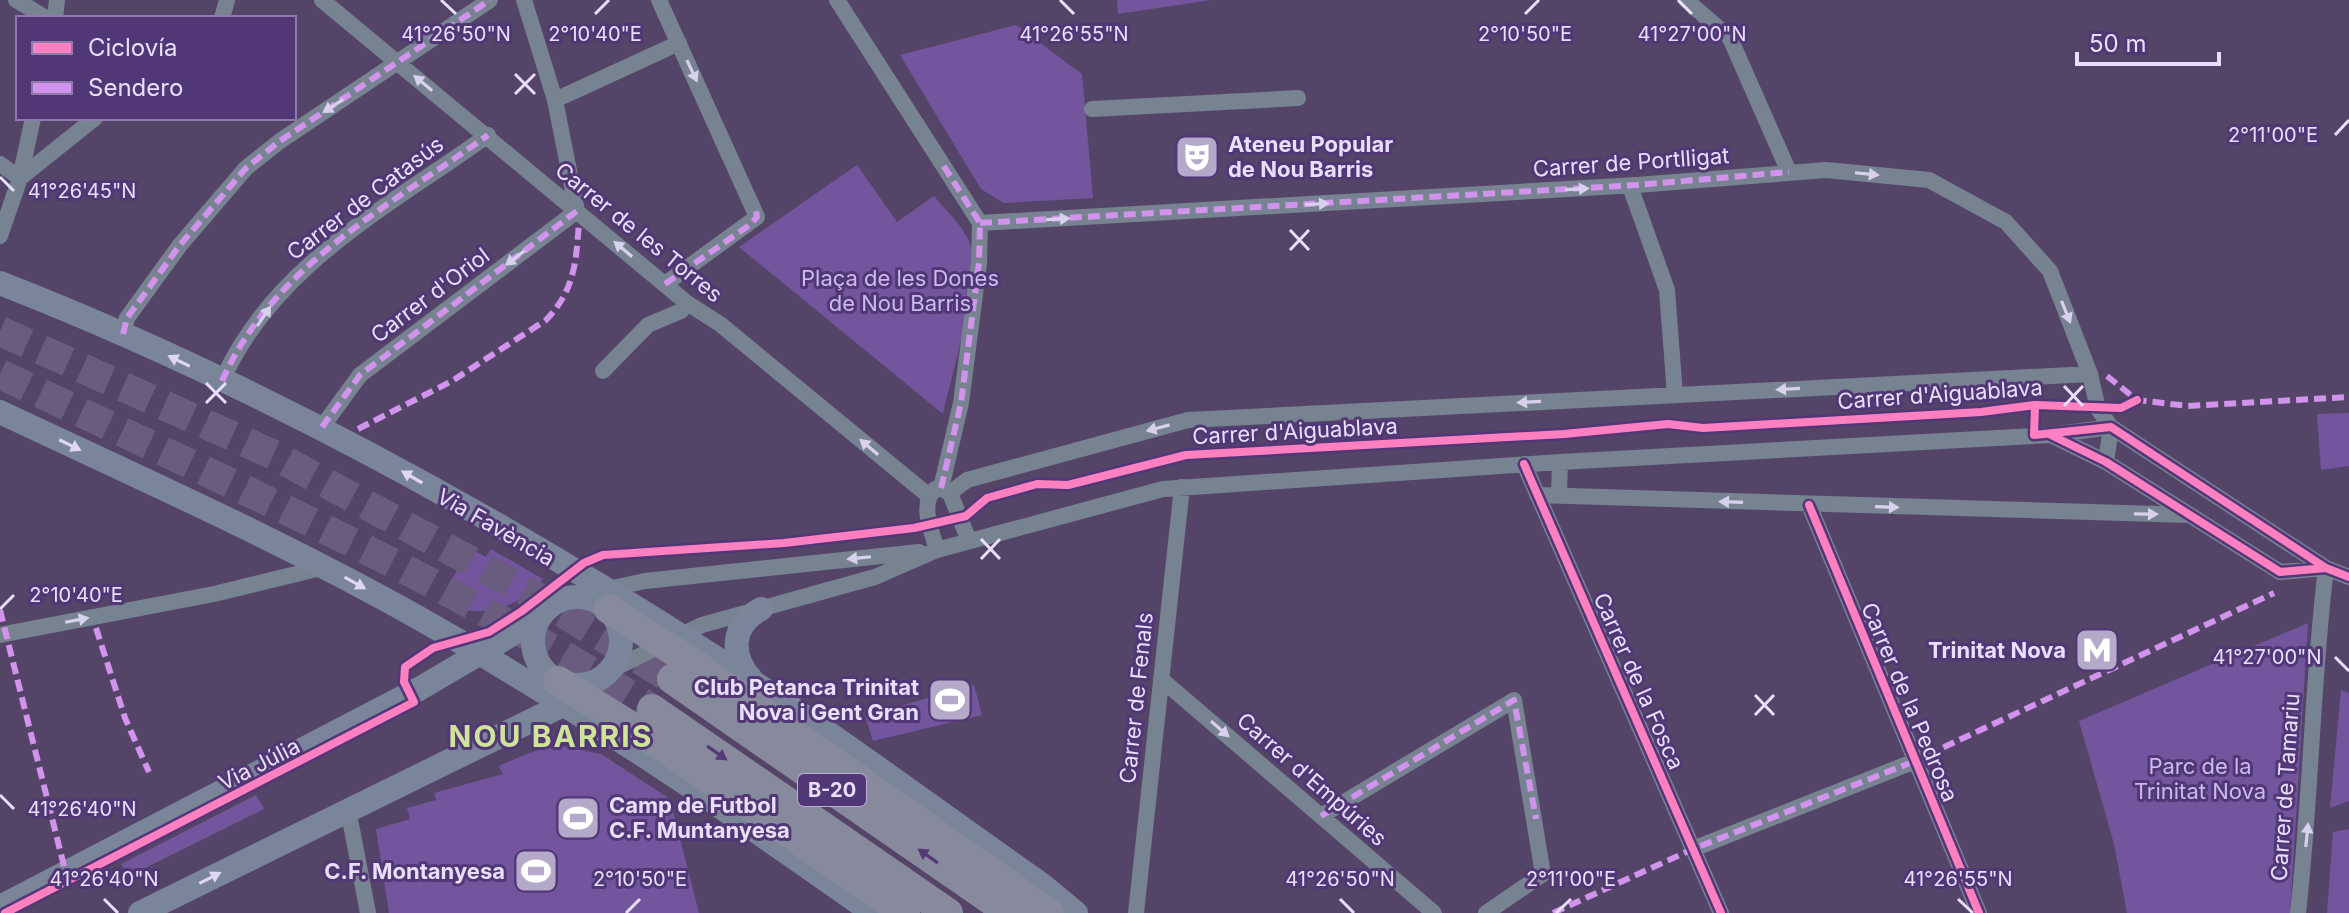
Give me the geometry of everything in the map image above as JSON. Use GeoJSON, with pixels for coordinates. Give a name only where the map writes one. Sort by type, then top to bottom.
{"type":"FeatureCollection","features":[{"type":"Feature","properties":{"kind":"highway"},"geometry":{"type":"LineString","coordinates":[[606,599],[670,639],[1049,913]]}},
{"type":"Feature","properties":{"kind":"highway","name":"B-20"},"geometry":{"type":"LineString","coordinates":[[672,679],[1010,913]]}},
{"type":"Feature","properties":{"kind":"highway"},"geometry":{"type":"LineString","coordinates":[[567,687],[659,744],[905,913]]}},
{"type":"Feature","properties":{"kind":"highway","name":"B-20"},"geometry":{"type":"LineString","coordinates":[[652,709],[948,913]]}},
{"type":"Feature","properties":{"kind":"street"},"geometry":{"type":"LineString","coordinates":[[16,0],[43,16]]}},
{"type":"Feature","properties":{"kind":"street","name":"Carrer de les Torres"},"geometry":{"type":"LineString","coordinates":[[322,0],[687,303],[720,324],[940,492]]}},
{"type":"Feature","properties":{"kind":"street"},"geometry":{"type":"LineString","coordinates":[[123,334],[127,318],[180,245],[246,168],[280,141],[490,0]]}},
{"type":"Feature","properties":{"kind":"street"},"geometry":{"type":"LineString","coordinates":[[524,0],[555,100],[577,211]]}},
{"type":"Feature","properties":{"kind":"street"},"geometry":{"type":"LineString","coordinates":[[659,0],[757,217],[665,284]]}},
{"type":"Feature","properties":{"kind":"street"},"geometry":{"type":"LineString","coordinates":[[837,0],[980,223],[979,263],[961,403],[940,492],[928,517],[937,550]]}},
{"type":"Feature","properties":{"kind":"street"},"geometry":{"type":"LineString","coordinates":[[1686,0],[1730,38],[1789,172]]}},
{"type":"Feature","properties":{"kind":"street"},"geometry":{"type":"LineString","coordinates":[[555,100],[679,43]]}},
{"type":"Feature","properties":{"kind":"street"},"geometry":{"type":"LineString","coordinates":[[1092,109],[1298,98]]}},
{"type":"Feature","properties":{"kind":"street"},"geometry":{"type":"LineString","coordinates":[[0,236],[20,178],[33,120]]}},
{"type":"Feature","properties":{"kind":"street"},"geometry":{"type":"LineString","coordinates":[[20,178],[92,120]]}},
{"type":"Feature","properties":{"kind":"street","name":"Carrer de Catasús"},"geometry":{"type":"LineString","coordinates":[[222,381],[277,296],[302,269],[367,219],[488,135]]}},
{"type":"Feature","properties":{"kind":"street"},"geometry":{"type":"LineString","coordinates":[[0,164],[20,178]]}},
{"type":"Feature","properties":{"kind":"street","name":"Carrer de Portlligat"},"geometry":{"type":"LineString","coordinates":[[980,223],[1630,186],[1826,170],[1929,180],[2006,222],[2050,271],[2090,374],[2098,409],[2111,427]]}},
{"type":"Feature","properties":{"kind":"street"},"geometry":{"type":"LineString","coordinates":[[1630,186],[1667,290],[1675,395]]}},
{"type":"Feature","properties":{"kind":"street","name":"Carrer d'Oriol"},"geometry":{"type":"LineString","coordinates":[[322,427],[360,375],[577,211]]}},
{"type":"Feature","properties":{"kind":"street","name":"Via Favència"},"geometry":{"type":"LineString","coordinates":[[0,283],[123,334],[322,427],[573,585]]}},
{"type":"Feature","properties":{"kind":"street"},"geometry":{"type":"LineString","coordinates":[[603,371],[648,325],[681,311],[687,303]]}},
{"type":"Feature","properties":{"kind":"street","name":"Carrer d'Aiguablava"},"geometry":{"type":"LineString","coordinates":[[940,492],[967,480],[1188,420],[2090,374]]}},
{"type":"Feature","properties":{"kind":"street"},"geometry":{"type":"LineString","coordinates":[[0,412],[325,567],[488,658],[567,687]]}},
{"type":"Feature","properties":{"kind":"street"},"geometry":{"type":"LineString","coordinates":[[2106,462],[2111,427]]}},
{"type":"Feature","properties":{"kind":"street","name":"Carrer d'Aiguablava"},"geometry":{"type":"LineString","coordinates":[[611,670],[670,639],[875,577],[937,550],[1135,495],[1182,487],[1524,464],[2051,435],[2111,427],[2326,568],[2349,577]]}},
{"type":"Feature","properties":{"kind":"street","name":"Carrer d'Aiguablava"},"geometry":{"type":"LineString","coordinates":[[2051,435],[2106,462],[2280,572],[2326,568]]}},
{"type":"Feature","properties":{"kind":"street"},"geometry":{"type":"LineString","coordinates":[[1559,494],[1560,462]]}},
{"type":"Feature","properties":{"kind":"street","name":"Carrer de la Fosca"},"geometry":{"type":"LineString","coordinates":[[1524,464],[1721,913]]}},
{"type":"Feature","properties":{"kind":"street","name":"Carrer de Fenals"},"geometry":{"type":"LineString","coordinates":[[1136,913],[1182,487]]}},
{"type":"Feature","properties":{"kind":"street"},"geometry":{"type":"LineString","coordinates":[[940,492],[969,541]]}},
{"type":"Feature","properties":{"kind":"street"},"geometry":{"type":"LineString","coordinates":[[1537,495],[2190,515]]}},
{"type":"Feature","properties":{"kind":"street","name":"Carrer de la Pedrosa"},"geometry":{"type":"LineString","coordinates":[[1809,505],[1979,913]]}},
{"type":"Feature","properties":{"kind":"street","name":"Carrer d'Aiguablava"},"geometry":{"type":"LineString","coordinates":[[573,585],[604,582],[630,584],[937,550]]}},
{"type":"Feature","properties":{"kind":"street"},"geometry":{"type":"LineString","coordinates":[[0,635],[214,594],[325,567]]}},
{"type":"Feature","properties":{"kind":"street","name":"Carrer de Tamariu"},"geometry":{"type":"LineString","coordinates":[[2298,913],[2308,824],[2314,672],[2326,568]]}},
{"type":"Feature","properties":{"kind":"street","name":"Carrer d'Aiguablava"},"geometry":{"type":"LineString","coordinates":[[606,599],[630,584]]}},
{"type":"Feature","properties":{"kind":"street"},"geometry":{"type":"LineString","coordinates":[[140,913],[348,809],[567,687],[611,670],[621,646],[621,633],[606,599],[585,597],[573,585],[538,619],[534,631],[535,656],[567,687],[748,825],[873,913]]}},
{"type":"Feature","properties":{"kind":"street"},"geometry":{"type":"LineString","coordinates":[[755,684],[742,667],[736,640],[743,623],[761,609]]}},
{"type":"Feature","properties":{"kind":"street"},"geometry":{"type":"LineString","coordinates":[[421,619],[438,642],[440,652],[440,661],[429,684]]}},
{"type":"Feature","properties":{"kind":"street","name":"Via Júlia"},"geometry":{"type":"LineString","coordinates":[[0,907],[429,684],[488,658],[538,619]]}},
{"type":"Feature","properties":{"kind":"street"},"geometry":{"type":"LineString","coordinates":[[670,639],[755,684],[1041,884],[1076,913]]}},
{"type":"Feature","properties":{"kind":"street","name":"Carrer d'Empúries"},"geometry":{"type":"LineString","coordinates":[[1161,679],[1434,913]]}},
{"type":"Feature","properties":{"kind":"street"},"geometry":{"type":"LineString","coordinates":[[1321,816],[1514,700],[1543,874],[1486,913]]}},
{"type":"Feature","properties":{"kind":"street"},"geometry":{"type":"LineString","coordinates":[[1693,849],[1915,761]]}},
{"type":"Feature","properties":{"kind":"street"},"geometry":{"type":"LineString","coordinates":[[348,809],[368,913]]}},
{"type":"Feature","properties":{"kind":"green space"},"geometry":{"type":"Polygon","coordinates":[[[1117,0],[1211,0],[1118,14],[1117,0]]]}},
{"type":"Feature","properties":{"kind":"green space"},"geometry":{"type":"Polygon","coordinates":[[[1016,25],[1082,74],[1093,198],[1004,203],[981,189],[900,55],[1016,25]]]}},
{"type":"Feature","properties":{"kind":"green space","name":"Plaça de les Dones de Nou Barris"},"geometry":{"type":"Polygon","coordinates":[[[857,165],[897,222],[934,196],[960,226],[971,247],[973,262],[969,304],[943,414],[739,247],[857,165]]]}},
{"type":"Feature","properties":{"kind":"green space"},"geometry":{"type":"Polygon","coordinates":[[[2349,413],[2349,466],[2321,470],[2317,414],[2349,413]]]}},
{"type":"Feature","properties":{"kind":"green space"},"geometry":{"type":"Polygon","coordinates":[[[470,548],[486,557],[491,549],[543,579],[520,599],[495,609],[468,610],[439,602],[470,548]]]}},
{"type":"Feature","properties":{"kind":"green space","name":"Parc de la Trinitat Nova"},"geometry":{"type":"Polygon","coordinates":[[[2308,623],[2290,913],[2127,913],[2114,844],[2079,721],[2308,623]]]}},
{"type":"Feature","properties":{"kind":"green space","name":"Club Petanca Trinitat Nova i Gent Gran"},"geometry":{"type":"Polygon","coordinates":[[[974,685],[982,715],[873,741],[865,716],[974,685]]]}},
{"type":"Feature","properties":{"kind":"green space"},"geometry":{"type":"Polygon","coordinates":[[[2341,690],[2349,693],[2349,801],[2330,808],[2341,690]]]}},
{"type":"Feature","properties":{"kind":"green space","name":"Camp de Futbol C.F. Muntanyesa"},"geometry":{"type":"Polygon","coordinates":[[[561,746],[601,754],[670,799],[699,913],[389,913],[376,829],[410,819],[407,808],[436,800],[434,793],[503,774],[499,766],[521,756],[561,746]]]}},
{"type":"Feature","properties":{"kind":"green space"},"geometry":{"type":"Polygon","coordinates":[[[256,795],[264,809],[129,876],[121,864],[256,795]]]}},
{"type":"Feature","properties":{"kind":"green space"},"geometry":{"type":"Polygon","coordinates":[[[2349,829],[2349,913],[2327,913],[2333,832],[2349,829]]]}},
{"type":"Feature","properties":{"kind":"tunnel"},"geometry":{"type":"LineString","coordinates":[[0,331],[276,456],[537,597],[672,679]]}},
{"type":"Feature","properties":{"kind":"tunnel"},"geometry":{"type":"LineString","coordinates":[[0,374],[413,574],[574,662],[652,709]]}},
{"type":"Feature","properties":{"kind":"marked path"},"geometry":{"type":"LineString","coordinates":[[123,334],[127,318],[180,245],[246,168],[280,141],[490,0]]}},
{"type":"Feature","properties":{"kind":"marked path"},"geometry":{"type":"LineString","coordinates":[[222,381],[244,340],[271,304],[303,271],[374,213],[488,135]]}},
{"type":"Feature","properties":{"kind":"marked path"},"geometry":{"type":"LineString","coordinates":[[941,488],[961,403],[979,263],[980,223],[943,165]]}},
{"type":"Feature","properties":{"kind":"marked path"},"geometry":{"type":"LineString","coordinates":[[980,223],[1637,185],[1789,172]]}},
{"type":"Feature","properties":{"kind":"marked path"},"geometry":{"type":"LineString","coordinates":[[322,427],[360,375],[577,211]]}},
{"type":"Feature","properties":{"kind":"marked path"},"geometry":{"type":"LineString","coordinates":[[665,284],[751,224],[757,217],[756,211]]}},
{"type":"Feature","properties":{"kind":"marked path"},"geometry":{"type":"LineString","coordinates":[[358,429],[452,381],[546,320],[563,298],[572,275],[579,222]]}},
{"type":"Feature","properties":{"kind":"marked path"},"geometry":{"type":"LineString","coordinates":[[2107,376],[2137,400],[2188,406],[2349,397]]}},
{"type":"Feature","properties":{"kind":"marked path"},"geometry":{"type":"LineString","coordinates":[[1927,755],[2274,593]]}},
{"type":"Feature","properties":{"kind":"marked path"},"geometry":{"type":"LineString","coordinates":[[0,610],[66,874]]}},
{"type":"Feature","properties":{"kind":"marked path"},"geometry":{"type":"LineString","coordinates":[[96,628],[125,718],[149,772]]}},
{"type":"Feature","properties":{"kind":"marked path"},"geometry":{"type":"LineString","coordinates":[[1321,816],[1514,700],[1536,819]]}},
{"type":"Feature","properties":{"kind":"marked path"},"geometry":{"type":"LineString","coordinates":[[1553,913],[1693,849],[1915,761]]}},
{"type":"Feature","properties":{"kind":"cycle path"},"geometry":{"type":"LineString","coordinates":[[5,913],[414,702],[404,682],[405,667],[433,648],[489,632],[522,611],[584,563],[603,555],[784,543],[914,528],[966,516],[987,498],[1037,484],[1068,485],[1186,455],[1564,434],[1668,424],[1703,428],[1981,412],[2035,405],[2121,408],[2137,400]]}},
{"type":"Feature","properties":{"kind":"cycle path"},"geometry":{"type":"LineString","coordinates":[[2035,405],[2034,435],[2111,427],[2326,568],[2349,577]]}},
{"type":"Feature","properties":{"kind":"cycle path"},"geometry":{"type":"LineString","coordinates":[[2051,435],[2106,462],[2280,572],[2326,568]]}},
{"type":"Feature","properties":{"kind":"cycle path"},"geometry":{"type":"LineString","coordinates":[[1524,464],[1721,913]]}},
{"type":"Feature","properties":{"kind":"cycle path"},"geometry":{"type":"LineString","coordinates":[[1809,505],[1979,913]]}},
{"type":"Feature","properties":{"kind":"place","name":"Ateneu Popular de Nou Barris"},"geometry":{"type":"Point","coordinates":[1197,157]}},
{"type":"Feature","properties":{"kind":"place","name":"Trinitat Nova"},"geometry":{"type":"Point","coordinates":[2097,650]}},
{"type":"Feature","properties":{"kind":"place","name":"Club Petanca Trinitat Nova i Gent Gran"},"geometry":{"type":"Point","coordinates":[950,700]}},
{"type":"Feature","properties":{"kind":"place","name":"Camp de Futbol C.F. Muntanyesa"},"geometry":{"type":"Point","coordinates":[578,818]}},
{"type":"Feature","properties":{"kind":"place","name":"C.F. Montanyesa"},"geometry":{"type":"Point","coordinates":[536,871]}},
{"type":"Feature","properties":{"kind":"district","name":"NOU BARRIS"},"geometry":{"type":"Point","coordinates":[551,736]}}]}
